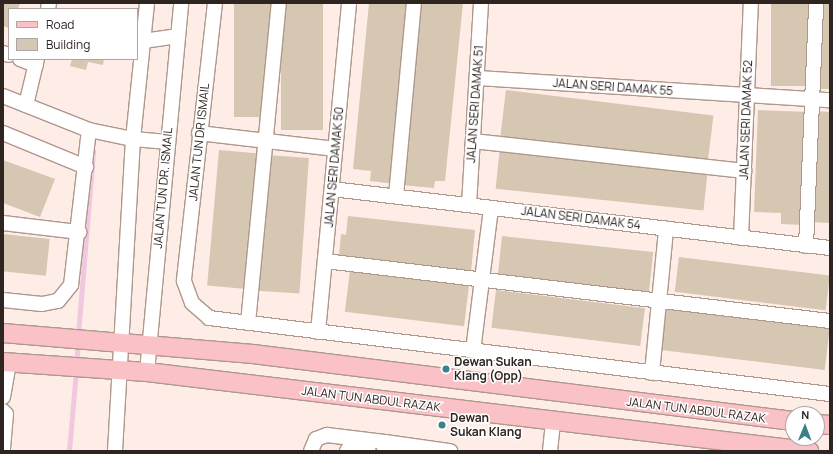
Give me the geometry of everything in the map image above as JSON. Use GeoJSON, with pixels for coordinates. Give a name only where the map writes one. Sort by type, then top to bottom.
{"type":"FeatureCollection","features":[{"type":"Feature","properties":{"kind":"main road","name":"JALAN TUN ABDUL RAZAK"},"geometry":{"type":"LineString","coordinates":[[3,333],[69,341],[148,346],[348,365],[668,408],[785,420]]}},
{"type":"Feature","properties":{"kind":"main road","name":"JALAN TUN ABDUL RAZAK"},"geometry":{"type":"LineString","coordinates":[[6,362],[147,372],[809,451]]}},
{"type":"Feature","properties":{"kind":"main road"},"geometry":{"type":"LineString","coordinates":[[668,408],[706,426],[712,439]]}},
{"type":"Feature","properties":{"kind":"street"},"geometry":{"type":"LineString","coordinates":[[115,451],[121,370],[133,139],[147,3]]}},
{"type":"Feature","properties":{"kind":"street","name":"JALAN TUN DR. ISMAIL"},"geometry":{"type":"LineString","coordinates":[[147,372],[148,346],[180,3]]}},
{"type":"Feature","properties":{"kind":"street","name":"JALAN TUN DR ISMAIL"},"geometry":{"type":"LineString","coordinates":[[215,3],[199,133],[184,281],[192,303],[209,318],[248,323]]}},
{"type":"Feature","properties":{"kind":"street"},"geometry":{"type":"LineString","coordinates":[[279,3],[264,140],[248,323],[830,394]]}},
{"type":"Feature","properties":{"kind":"street","name":"JALAN SERI DAMAK 50"},"geometry":{"type":"LineString","coordinates":[[318,332],[349,3]]}},
{"type":"Feature","properties":{"kind":"street"},"geometry":{"type":"LineString","coordinates":[[396,196],[414,3]]}},
{"type":"Feature","properties":{"kind":"street","name":"JALAN SERI DAMAK 51"},"geometry":{"type":"LineString","coordinates":[[469,205],[478,78],[481,3]]}},
{"type":"Feature","properties":{"kind":"street","name":"JALAN SERI DAMAK 52"},"geometry":{"type":"LineString","coordinates":[[741,238],[752,3]]}},
{"type":"Feature","properties":{"kind":"street"},"geometry":{"type":"LineString","coordinates":[[806,246],[816,3]]}},
{"type":"Feature","properties":{"kind":"street"},"geometry":{"type":"LineString","coordinates":[[143,41],[177,36]]}},
{"type":"Feature","properties":{"kind":"street"},"geometry":{"type":"LineString","coordinates":[[25,60],[36,62],[26,105]]}},
{"type":"Feature","properties":{"kind":"street","name":"JALAN SERI DAMAK 55"},"geometry":{"type":"LineString","coordinates":[[478,78],[830,100]]}},
{"type":"Feature","properties":{"kind":"street"},"geometry":{"type":"LineString","coordinates":[[3,96],[89,130],[133,139],[168,142]]}},
{"type":"Feature","properties":{"kind":"street"},"geometry":{"type":"LineString","coordinates":[[3,300],[42,304],[58,301],[71,285],[79,232],[89,130]]}},
{"type":"Feature","properties":{"kind":"street"},"geometry":{"type":"LineString","coordinates":[[3,133],[86,167]]}},
{"type":"Feature","properties":{"kind":"street"},"geometry":{"type":"LineString","coordinates":[[199,133],[336,149]]}},
{"type":"Feature","properties":{"kind":"street"},"geometry":{"type":"LineString","coordinates":[[473,141],[744,171]]}},
{"type":"Feature","properties":{"kind":"street","name":"JALAN SERI DAMAK 54"},"geometry":{"type":"LineString","coordinates":[[332,189],[830,248]]}},
{"type":"Feature","properties":{"kind":"street"},"geometry":{"type":"LineString","coordinates":[[474,351],[491,208]]}},
{"type":"Feature","properties":{"kind":"street"},"geometry":{"type":"LineString","coordinates":[[3,223],[79,232]]}},
{"type":"Feature","properties":{"kind":"street"},"geometry":{"type":"LineString","coordinates":[[652,373],[666,229]]}},
{"type":"Feature","properties":{"kind":"street"},"geometry":{"type":"LineString","coordinates":[[325,261],[830,321]]}},
{"type":"Feature","properties":{"kind":"street"},"geometry":{"type":"LineString","coordinates":[[3,397],[6,362]]}},
{"type":"Feature","properties":{"kind":"street"},"geometry":{"type":"LineString","coordinates":[[3,411],[6,414],[3,451]]}},
{"type":"Feature","properties":{"kind":"street"},"geometry":{"type":"LineString","coordinates":[[550,451],[553,420]]}},
{"type":"Feature","properties":{"kind":"street"},"geometry":{"type":"LineString","coordinates":[[311,451],[316,439],[327,435],[385,446],[450,451]]}},
{"type":"Feature","properties":{"kind":"street"},"geometry":{"type":"LineString","coordinates":[[347,451],[349,448],[369,451]]}},
{"type":"Feature","properties":{"kind":"building"},"geometry":{"type":"Polygon","coordinates":[[[3,3],[20,3],[18,8],[8,8],[8,28],[3,26],[3,3]]]}},
{"type":"Feature","properties":{"kind":"building"},"geometry":{"type":"Polygon","coordinates":[[[234,3],[274,3],[274,117],[234,117],[234,3]]]}},
{"type":"Feature","properties":{"kind":"building"},"geometry":{"type":"Polygon","coordinates":[[[281,3],[323,3],[323,130],[281,130],[281,3]]]}},
{"type":"Feature","properties":{"kind":"building"},"geometry":{"type":"Polygon","coordinates":[[[369,3],[413,3],[395,184],[370,181],[371,171],[353,169],[369,3]]]}},
{"type":"Feature","properties":{"kind":"building"},"geometry":{"type":"Polygon","coordinates":[[[419,3],[463,3],[445,181],[435,181],[434,188],[401,185],[419,3]]]}},
{"type":"Feature","properties":{"kind":"building"},"geometry":{"type":"Polygon","coordinates":[[[771,3],[814,3],[814,86],[771,86],[771,3]]]}},
{"type":"Feature","properties":{"kind":"building"},"geometry":{"type":"Polygon","coordinates":[[[820,3],[830,3],[830,89],[815,89],[820,3]]]}},
{"type":"Feature","properties":{"kind":"building"},"geometry":{"type":"Polygon","coordinates":[[[72,60],[104,60],[103,65],[88,62],[86,70],[70,66],[72,60]]]}},
{"type":"Feature","properties":{"kind":"building"},"geometry":{"type":"Polygon","coordinates":[[[506,90],[713,115],[707,165],[500,140],[506,90]]]}},
{"type":"Feature","properties":{"kind":"building"},"geometry":{"type":"Polygon","coordinates":[[[758,110],[809,112],[804,225],[781,224],[781,213],[754,212],[758,110]]]}},
{"type":"Feature","properties":{"kind":"building"},"geometry":{"type":"Polygon","coordinates":[[[814,111],[830,112],[830,223],[809,222],[814,111]]]}},
{"type":"Feature","properties":{"kind":"building"},"geometry":{"type":"Polygon","coordinates":[[[500,147],[708,169],[703,211],[496,189],[500,147]]]}},
{"type":"Feature","properties":{"kind":"building"},"geometry":{"type":"Polygon","coordinates":[[[219,150],[262,154],[250,289],[207,285],[219,150]]]}},
{"type":"Feature","properties":{"kind":"building"},"geometry":{"type":"Polygon","coordinates":[[[267,155],[309,158],[299,294],[258,291],[267,155]]]}},
{"type":"Feature","properties":{"kind":"building"},"geometry":{"type":"Polygon","coordinates":[[[3,160],[55,179],[40,217],[3,203],[3,160]]]}},
{"type":"Feature","properties":{"kind":"building"},"geometry":{"type":"Polygon","coordinates":[[[348,216],[475,230],[471,272],[339,257],[341,234],[346,235],[348,216]]]}},
{"type":"Feature","properties":{"kind":"building"},"geometry":{"type":"Polygon","coordinates":[[[3,234],[50,239],[46,276],[3,271],[3,234]]]}},
{"type":"Feature","properties":{"kind":"building"},"geometry":{"type":"Polygon","coordinates":[[[502,236],[653,252],[649,293],[498,277],[502,236]]]}},
{"type":"Feature","properties":{"kind":"building"},"geometry":{"type":"Polygon","coordinates":[[[679,257],[830,276],[826,310],[675,292],[679,257]]]}},
{"type":"Feature","properties":{"kind":"building"},"geometry":{"type":"Polygon","coordinates":[[[350,270],[469,285],[464,326],[345,312],[350,270]]]}},
{"type":"Feature","properties":{"kind":"building"},"geometry":{"type":"Polygon","coordinates":[[[496,290],[645,308],[640,346],[491,328],[496,290]]]}},
{"type":"Feature","properties":{"kind":"building"},"geometry":{"type":"Polygon","coordinates":[[[664,308],[830,328],[825,370],[659,350],[664,308]]]}},
{"type":"Feature","properties":{"kind":"waterway"},"geometry":{"type":"LineString","coordinates":[[78,335],[93,152]]}},
{"type":"Feature","properties":{"kind":"waterway"},"geometry":{"type":"LineString","coordinates":[[76,363],[78,343]]}},
{"type":"Feature","properties":{"kind":"waterway"},"geometry":{"type":"LineString","coordinates":[[69,451],[76,371]]}},
{"type":"Feature","properties":{"kind":"place","name":"Dewan Sukan Klang (Opp)"},"geometry":{"type":"Point","coordinates":[446,369]}},
{"type":"Feature","properties":{"kind":"place","name":"Dewan Sukan Klang"},"geometry":{"type":"Point","coordinates":[442,425]}}]}
